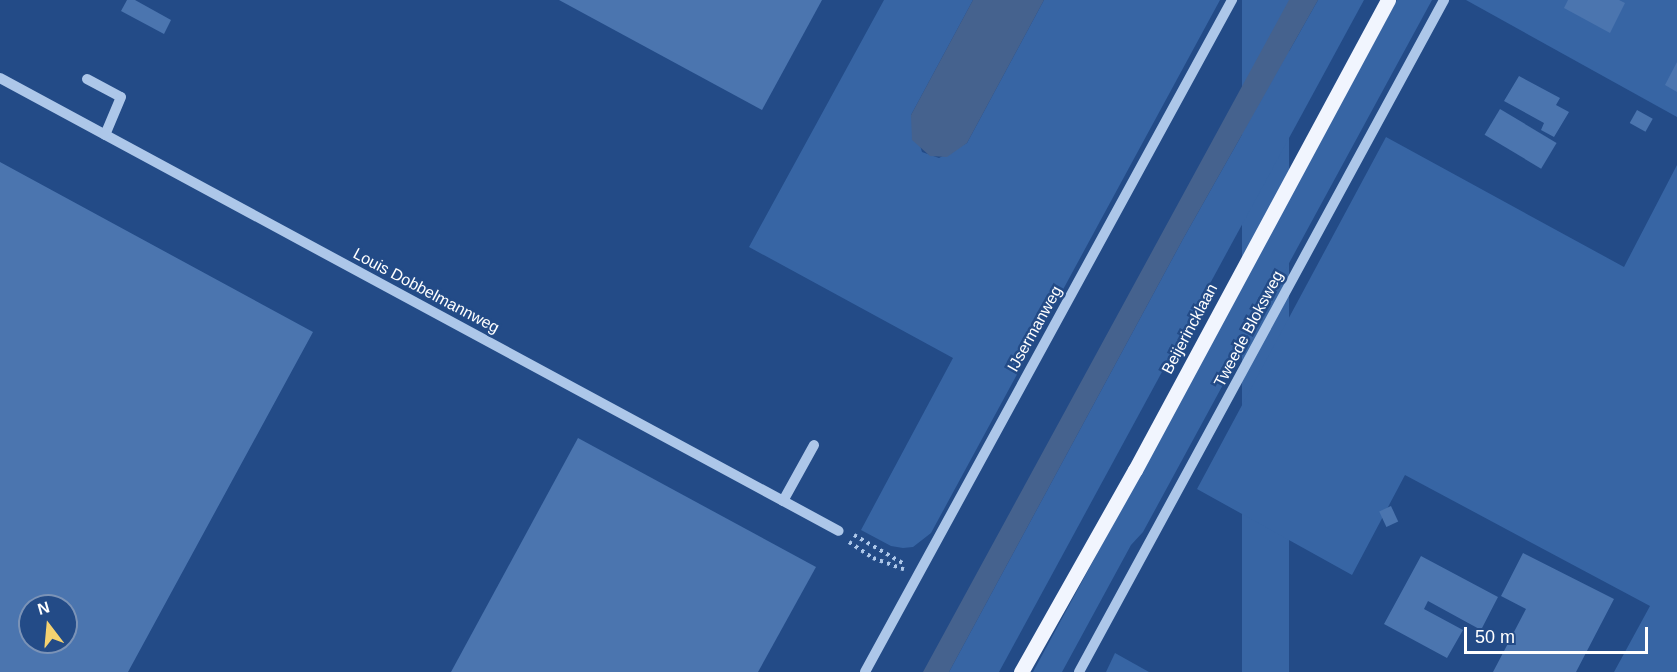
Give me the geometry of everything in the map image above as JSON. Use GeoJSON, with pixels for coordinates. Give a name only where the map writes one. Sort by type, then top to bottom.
{"type":"FeatureCollection","features":[{"type":"Feature","properties":{"kind":"main road","name":"Beijerincklaan"},"geometry":{"type":"LineString","coordinates":[[1021,672],[1135,470],[1388,0]]}},
{"type":"Feature","properties":{"kind":"street","name":"IJsermanweg"},"geometry":{"type":"LineString","coordinates":[[866,672],[1232,0]]}},
{"type":"Feature","properties":{"kind":"street","name":"Tweede Bloksweg"},"geometry":{"type":"LineString","coordinates":[[1079,672],[1444,0]]}},
{"type":"Feature","properties":{"kind":"street","name":"Louis Dobbelmannweg"},"geometry":{"type":"LineString","coordinates":[[0,78],[839,531]]}},
{"type":"Feature","properties":{"kind":"street"},"geometry":{"type":"LineString","coordinates":[[87,79],[121,97],[105,135]]}},
{"type":"Feature","properties":{"kind":"street"},"geometry":{"type":"LineString","coordinates":[[783,501],[814,445]]}},
{"type":"Feature","properties":{"kind":"path"},"geometry":{"type":"LineString","coordinates":[[839,531],[854,548],[873,558],[919,574]]}},
{"type":"Feature","properties":{"kind":"path"},"geometry":{"type":"LineString","coordinates":[[839,531],[870,542],[919,574]]}},
{"type":"Feature","properties":{"kind":"shaded area"},"geometry":{"type":"Polygon","coordinates":[[[884,0],[973,0],[911,115],[922,152],[939,158],[967,143],[1044,0],[1220,0],[931,533],[913,547],[903,548],[891,546],[861,530],[953,358],[749,247],[884,0]]]}},
{"type":"Feature","properties":{"kind":"shaded area"},"geometry":{"type":"Polygon","coordinates":[[[973,0],[1044,0],[967,143],[947,157],[930,156],[912,140],[911,115],[973,0]]]}},
{"type":"Feature","properties":{"kind":"shaded area"},"geometry":{"type":"Polygon","coordinates":[[[1242,0],[1289,0],[1289,672],[1242,672],[1242,0]]]}},
{"type":"Feature","properties":{"kind":"shaded area"},"geometry":{"type":"Polygon","coordinates":[[[1289,0],[1318,0],[1183,239],[949,672],[923,672],[1289,0]]]}},
{"type":"Feature","properties":{"kind":"shaded area"},"geometry":{"type":"Polygon","coordinates":[[[1318,0],[1364,0],[999,672],[949,672],[1183,239],[1318,0]]]}},
{"type":"Feature","properties":{"kind":"shaded area"},"geometry":{"type":"Polygon","coordinates":[[[1397,0],[1432,0],[1143,532],[1131,545],[1062,672],[1033,672],[1397,0]]]}},
{"type":"Feature","properties":{"kind":"shaded area"},"geometry":{"type":"Polygon","coordinates":[[[1466,0],[1677,0],[1677,117],[1466,0]]]}},
{"type":"Feature","properties":{"kind":"shaded area"},"geometry":{"type":"Polygon","coordinates":[[[1386,137],[1624,267],[1677,165],[1677,672],[1614,672],[1650,606],[1405,475],[1352,575],[1197,489],[1386,137]]]}},
{"type":"Feature","properties":{"kind":"shaded area"},"geometry":{"type":"Polygon","coordinates":[[[1115,653],[1149,672],[1106,672],[1115,653]]]}},
{"type":"Feature","properties":{"kind":"building"},"geometry":{"type":"Polygon","coordinates":[[[127,0],[135,0],[171,20],[164,34],[121,11],[127,0]]]}},
{"type":"Feature","properties":{"kind":"building"},"geometry":{"type":"Polygon","coordinates":[[[559,0],[822,0],[762,110],[559,0]]]}},
{"type":"Feature","properties":{"kind":"building"},"geometry":{"type":"Polygon","coordinates":[[[1568,0],[1619,0],[1625,3],[1610,33],[1564,8],[1568,0]]]}},
{"type":"Feature","properties":{"kind":"building"},"geometry":{"type":"Polygon","coordinates":[[[1677,62],[1677,92],[1665,85],[1677,62]]]}},
{"type":"Feature","properties":{"kind":"building"},"geometry":{"type":"Polygon","coordinates":[[[1519,76],[1560,98],[1556,105],[1569,112],[1554,137],[1541,130],[1544,123],[1504,101],[1519,76]]]}},
{"type":"Feature","properties":{"kind":"building"},"geometry":{"type":"Polygon","coordinates":[[[1500,109],[1557,143],[1541,169],[1485,135],[1500,109]]]}},
{"type":"Feature","properties":{"kind":"building"},"geometry":{"type":"Polygon","coordinates":[[[1637,110],[1653,119],[1645,132],[1630,123],[1637,110]]]}},
{"type":"Feature","properties":{"kind":"building"},"geometry":{"type":"Polygon","coordinates":[[[0,162],[313,332],[128,672],[0,672],[0,162]]]}},
{"type":"Feature","properties":{"kind":"building"},"geometry":{"type":"Polygon","coordinates":[[[578,438],[816,567],[758,672],[451,672],[578,438]]]}},
{"type":"Feature","properties":{"kind":"building"},"geometry":{"type":"Polygon","coordinates":[[[1391,506],[1398,521],[1386,527],[1379,511],[1391,506]]]}},
{"type":"Feature","properties":{"kind":"building"},"geometry":{"type":"Polygon","coordinates":[[[1523,553],[1614,599],[1576,672],[1493,672],[1526,609],[1501,596],[1523,553]]]}},
{"type":"Feature","properties":{"kind":"building"},"geometry":{"type":"Polygon","coordinates":[[[1421,556],[1498,597],[1481,630],[1428,601],[1424,609],[1463,630],[1447,658],[1384,624],[1421,556]]]}}]}
